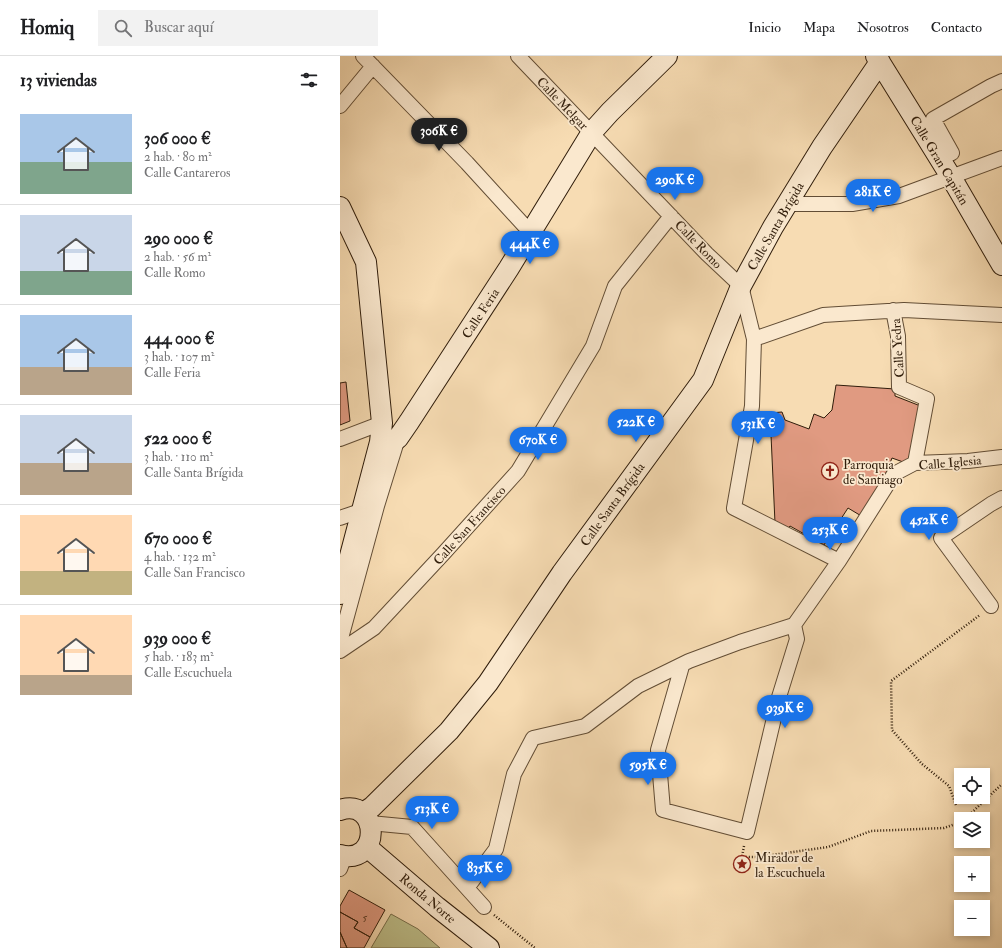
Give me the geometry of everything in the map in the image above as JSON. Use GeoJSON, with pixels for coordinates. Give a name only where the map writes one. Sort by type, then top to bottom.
{"type":"FeatureCollection","features":[{"type":"Feature","properties":{"kind":"street"},"geometry":{"type":"LineString","coordinates":[[363,56],[467,163],[531,233]]}},
{"type":"Feature","properties":{"kind":"street","name":"Calle Melgar"},"geometry":{"type":"LineString","coordinates":[[518,56],[592,132]]}},
{"type":"Feature","properties":{"kind":"street","name":"Calle Feria"},"geometry":{"type":"LineString","coordinates":[[377,454],[398,438],[510,268],[592,132],[610,112],[667,56]]}},
{"type":"Feature","properties":{"kind":"street","name":"Calle Gran Capitán"},"geometry":{"type":"LineString","coordinates":[[878,59],[951,177],[1002,265]]}},
{"type":"Feature","properties":{"kind":"street","name":"Calle Santa Brígida"},"geometry":{"type":"LineString","coordinates":[[367,818],[372,808],[449,731],[488,683],[562,573],[702,380],[741,286],[773,227],[878,59]]}},
{"type":"Feature","properties":{"kind":"street"},"geometry":{"type":"LineString","coordinates":[[340,106],[373,66]]}},
{"type":"Feature","properties":{"kind":"street"},"geometry":{"type":"LineString","coordinates":[[940,160],[952,153],[934,119],[1002,81]]}},
{"type":"Feature","properties":{"kind":"street","name":"Calle Romo"},"geometry":{"type":"LineString","coordinates":[[592,132],[671,216],[741,286]]}},
{"type":"Feature","properties":{"kind":"street"},"geometry":{"type":"LineString","coordinates":[[787,204],[852,204],[899,196],[1002,158]]}},
{"type":"Feature","properties":{"kind":"street"},"geometry":{"type":"LineString","coordinates":[[340,207],[366,262],[382,423],[380,442],[340,594]]}},
{"type":"Feature","properties":{"kind":"street","name":"Calle San Francisco"},"geometry":{"type":"LineString","coordinates":[[340,651],[374,628],[518,471],[593,346],[615,286],[671,216]]}},
{"type":"Feature","properties":{"kind":"street"},"geometry":{"type":"LineString","coordinates":[[741,286],[754,339],[752,406],[734,508],[839,561]]}},
{"type":"Feature","properties":{"kind":"street"},"geometry":{"type":"LineString","coordinates":[[754,339],[823,315],[894,310],[1002,315]]}},
{"type":"Feature","properties":{"kind":"street","name":"Calle Yedra"},"geometry":{"type":"LineString","coordinates":[[894,310],[898,336],[899,387],[927,399],[915,463]]}},
{"type":"Feature","properties":{"kind":"street"},"geometry":{"type":"LineString","coordinates":[[340,439],[382,423]]}},
{"type":"Feature","properties":{"kind":"street"},"geometry":{"type":"LineString","coordinates":[[340,642],[377,506],[398,438]]}},
{"type":"Feature","properties":{"kind":"street","name":"Calle Iglesia"},"geometry":{"type":"LineString","coordinates":[[794,625],[839,561],[894,474],[915,463],[968,461],[1002,457]]}},
{"type":"Feature","properties":{"kind":"street"},"geometry":{"type":"LineString","coordinates":[[991,606],[942,538],[1002,498]]}},
{"type":"Feature","properties":{"kind":"street"},"geometry":{"type":"LineString","coordinates":[[340,518],[363,510]]}},
{"type":"Feature","properties":{"kind":"street"},"geometry":{"type":"LineString","coordinates":[[467,888],[496,849],[514,774],[533,738],[585,726],[638,686],[689,662],[740,642],[794,625],[797,639],[779,697],[747,832],[663,810],[658,750],[682,666]]}},
{"type":"Feature","properties":{"kind":"street"},"geometry":{"type":"LineString","coordinates":[[341,806],[350,808],[367,818],[412,828],[484,907]]}},
{"type":"Feature","properties":{"kind":"street"},"geometry":{"type":"LineString","coordinates":[[342,860],[357,854],[367,847],[371,836],[367,818]]}},
{"type":"Feature","properties":{"kind":"street","name":"Ronda Norte"},"geometry":{"type":"LineString","coordinates":[[367,847],[437,907],[489,948]]}},
{"type":"Feature","properties":{"kind":"path"},"geometry":{"type":"LineString","coordinates":[[956,805],[949,786],[922,764],[892,730],[891,681],[991,606]]}},
{"type":"Feature","properties":{"kind":"path"},"geometry":{"type":"LineString","coordinates":[[972,812],[1002,784]]}},
{"type":"Feature","properties":{"kind":"path"},"geometry":{"type":"LineString","coordinates":[[747,832],[742,857],[758,857],[828,847],[870,831],[944,828],[954,824]]}},
{"type":"Feature","properties":{"kind":"path"},"geometry":{"type":"LineString","coordinates":[[484,907],[535,948]]}},
{"type":"Feature","properties":{"kind":"green space"},"geometry":{"type":"Polygon","coordinates":[[[391,914],[418,929],[440,948],[371,948],[391,914]]]}},
{"type":"Feature","properties":{"kind":"building"},"geometry":{"type":"Polygon","coordinates":[[[346,382],[350,421],[340,425],[340,383],[346,382]]]}},
{"type":"Feature","properties":{"kind":"building","name":"Parroquia de Santiago"},"geometry":{"type":"Polygon","coordinates":[[[836,385],[895,389],[895,396],[923,407],[913,448],[906,463],[892,458],[884,478],[882,478],[875,499],[863,517],[848,508],[824,545],[790,526],[787,530],[775,523],[770,413],[782,412],[785,420],[809,429],[814,414],[824,418],[832,410],[836,385]]]}},
{"type":"Feature","properties":{"kind":"building"},"geometry":{"type":"Polygon","coordinates":[[[349,890],[385,910],[370,937],[354,928],[358,922],[340,912],[340,906],[349,890]]]}},
{"type":"Feature","properties":{"kind":"building"},"geometry":{"type":"Polygon","coordinates":[[[340,912],[358,922],[354,928],[370,937],[364,948],[347,948],[340,932],[340,912]]]}},
{"type":"Feature","properties":{"kind":"building"},"geometry":{"type":"Polygon","coordinates":[[[340,932],[347,948],[340,948],[340,932]]]}},
{"type":"Feature","properties":{"kind":"place","name":"Parroquia de Santiago"},"geometry":{"type":"Point","coordinates":[830,471]}},
{"type":"Feature","properties":{"kind":"place","name":"Mirador de la Escuchuela"},"geometry":{"type":"Point","coordinates":[742,864]}}]}
